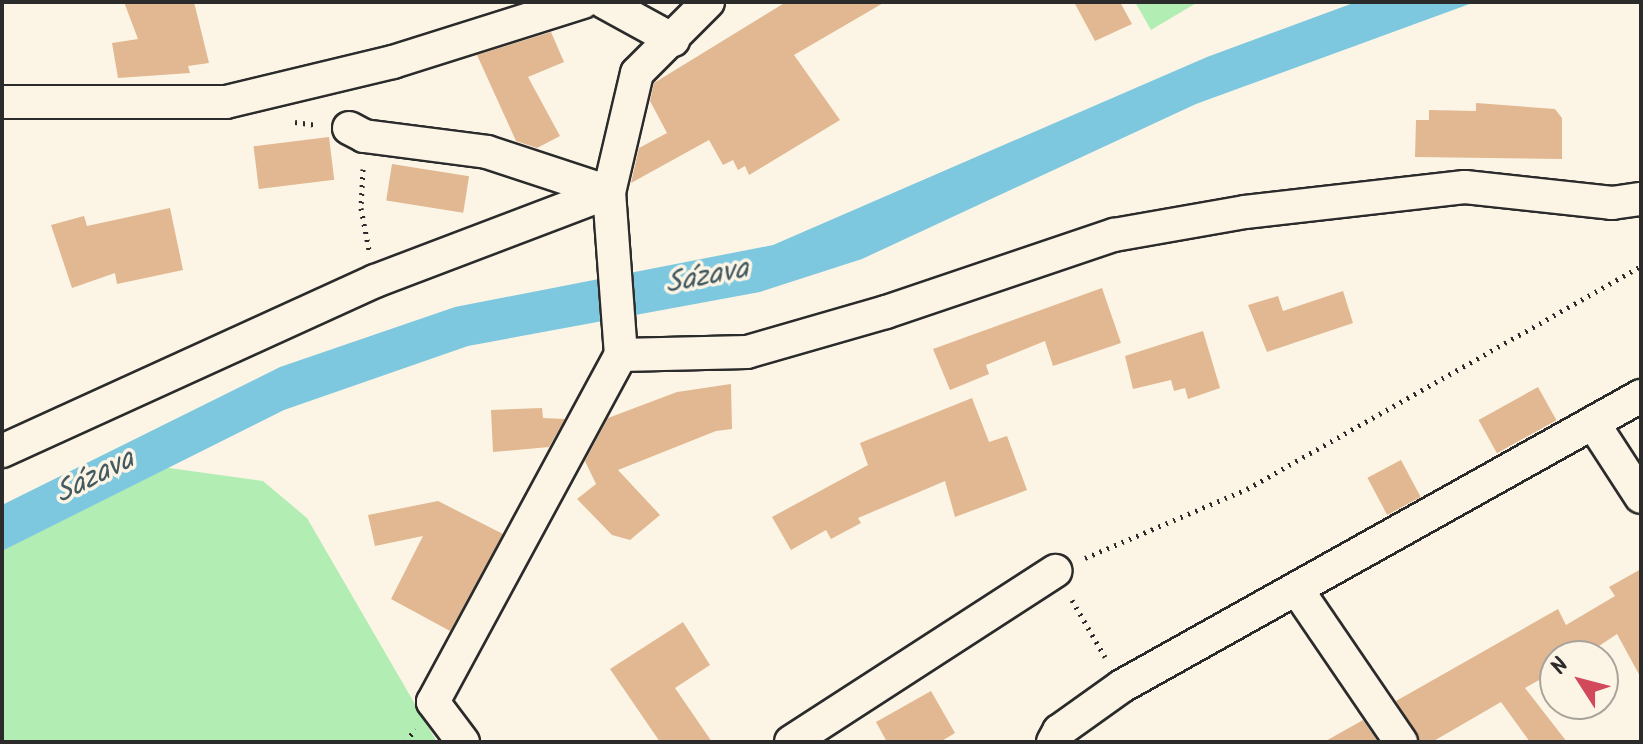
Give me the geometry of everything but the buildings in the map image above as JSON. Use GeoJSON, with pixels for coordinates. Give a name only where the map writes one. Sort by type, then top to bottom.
{"type":"FeatureCollection","features":[{"type":"Feature","properties":{"kind":"street"},"geometry":{"type":"LineString","coordinates":[[2,102],[226,102],[393,62],[583,2]]}},
{"type":"Feature","properties":{"kind":"street"},"geometry":{"type":"LineString","coordinates":[[604,2],[673,40]]}},
{"type":"Feature","properties":{"kind":"street"},"geometry":{"type":"LineString","coordinates":[[463,742],[433,702],[619,346],[609,192],[637,73],[708,2]]}},
{"type":"Feature","properties":{"kind":"street"},"geometry":{"type":"LineString","coordinates":[[357,132],[487,152],[609,192]]}},
{"type":"Feature","properties":{"kind":"street"},"geometry":{"type":"LineString","coordinates":[[619,346],[747,352],[886,312],[1114,235],[1245,212],[1465,187],[1612,203],[1641,199]]}},
{"type":"Feature","properties":{"kind":"street"},"geometry":{"type":"LineString","coordinates":[[2,451],[375,281],[609,192]]}},
{"type":"Feature","properties":{"kind":"street"},"geometry":{"type":"LineString","coordinates":[[1053,742],[1059,731],[1122,686],[1298,591],[1641,396]]}},
{"type":"Feature","properties":{"kind":"street"},"geometry":{"type":"LineString","coordinates":[[1593,423],[1641,497]]}},
{"type":"Feature","properties":{"kind":"street"},"geometry":{"type":"LineString","coordinates":[[791,742],[1055,571]]}},
{"type":"Feature","properties":{"kind":"street"},"geometry":{"type":"LineString","coordinates":[[1298,591],[1401,742]]}},
{"type":"Feature","properties":{"kind":"path"},"geometry":{"type":"LineString","coordinates":[[357,132],[361,208],[375,281]]}},
{"type":"Feature","properties":{"kind":"path"},"geometry":{"type":"LineString","coordinates":[[1122,686],[1055,571],[1247,489],[1641,266]]}},
{"type":"Feature","properties":{"kind":"green space"},"geometry":{"type":"Polygon","coordinates":[[[1135,2],[1198,2],[1151,30],[1135,2]]]}},
{"type":"Feature","properties":{"kind":"green space"},"geometry":{"type":"Polygon","coordinates":[[[162,467],[263,481],[307,518],[437,742],[2,742],[2,551],[162,467]]]}},
{"type":"Feature","properties":{"kind":"water","name":"Sázava"},"geometry":{"type":"Polygon","coordinates":[[[1356,2],[1475,2],[1196,104],[862,259],[760,292],[468,346],[284,410],[2,551],[2,505],[280,367],[455,307],[773,245],[1207,57],[1356,2]]]}}]}
